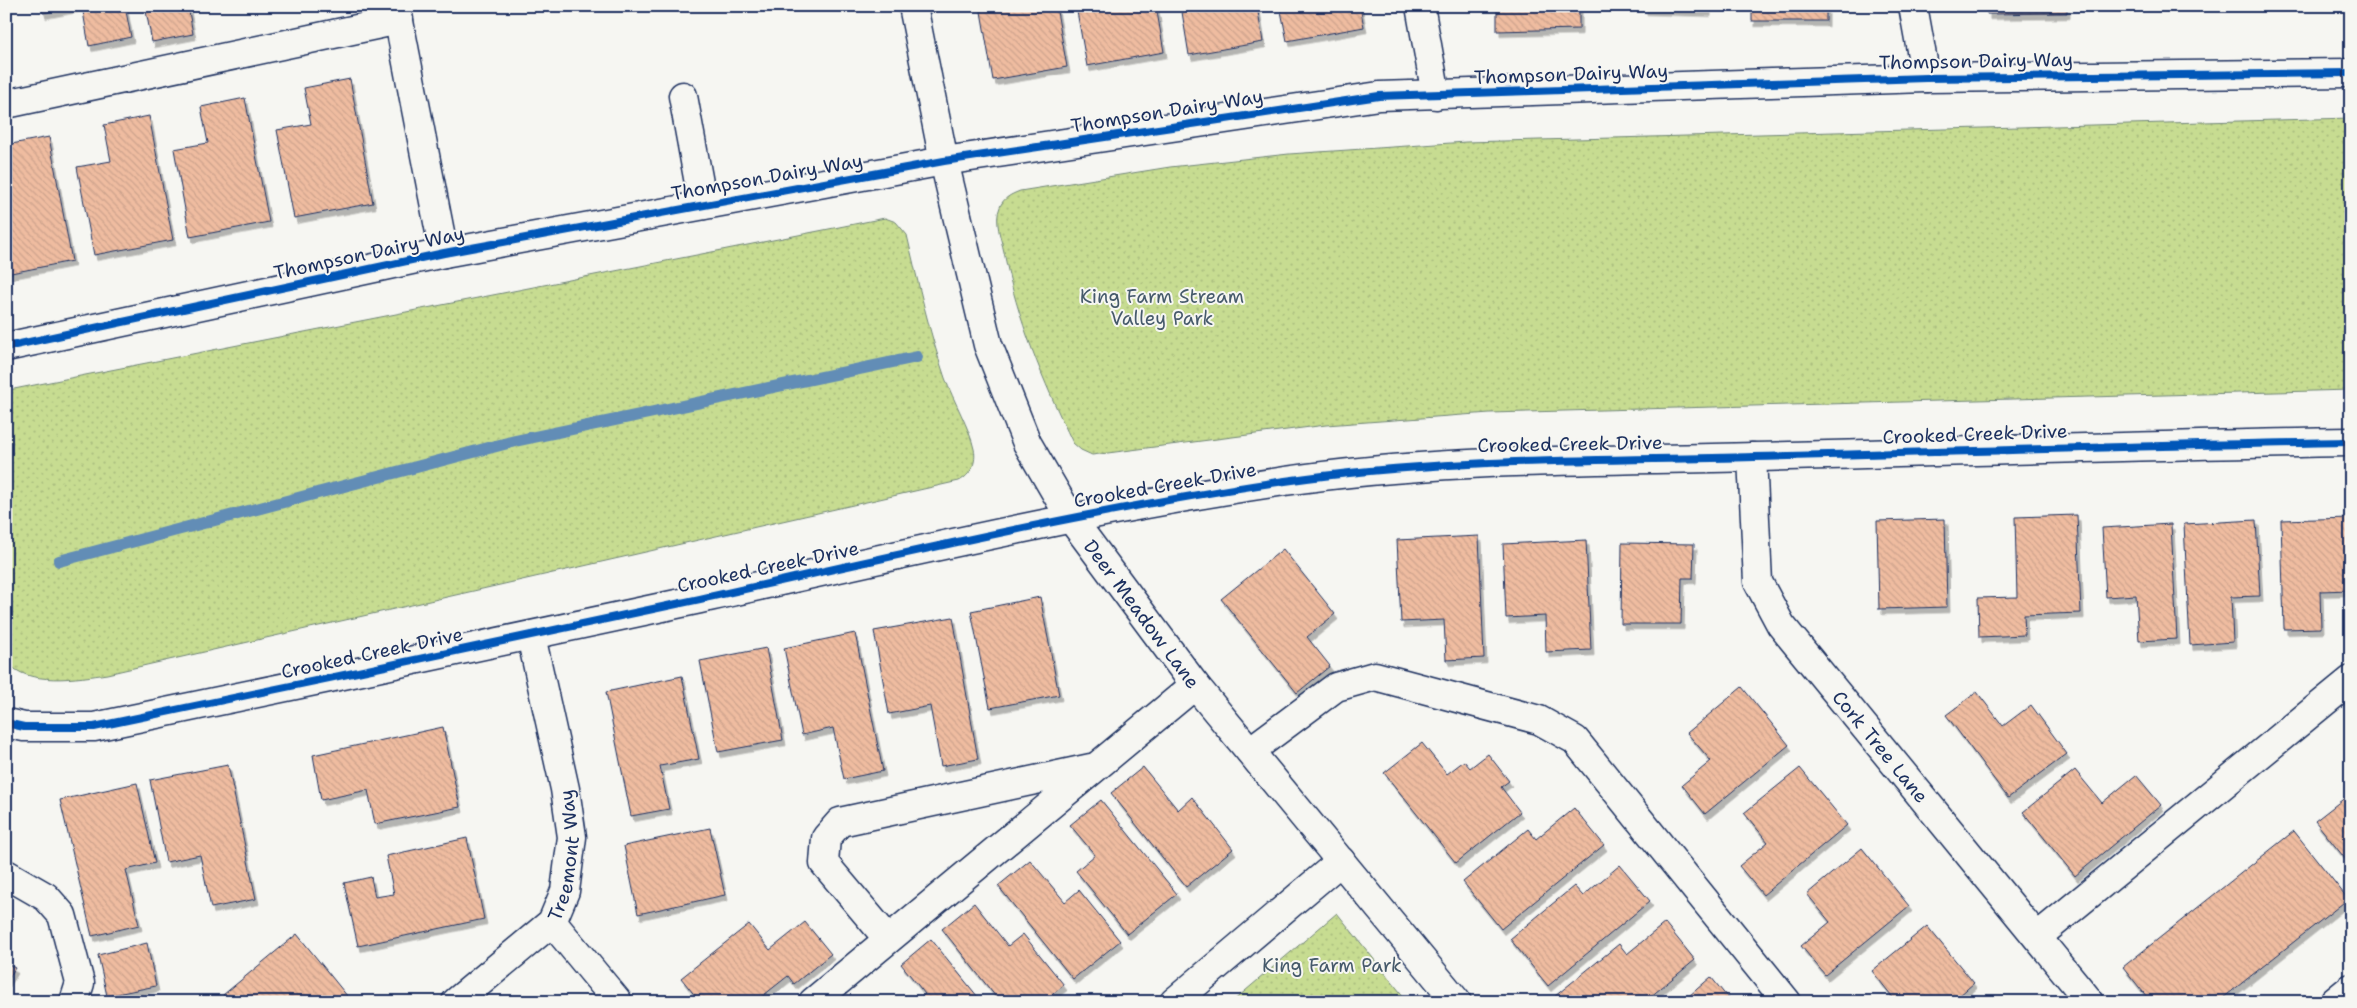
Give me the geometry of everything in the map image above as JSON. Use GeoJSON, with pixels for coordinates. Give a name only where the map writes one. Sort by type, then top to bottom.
{"type":"FeatureCollection","features":[{"type":"Feature","properties":{"kind":"street","name":"Deer Meadow Lane"},"geometry":{"type":"LineString","coordinates":[[913,6],[944,161],[988,345],[1027,443],[1070,517],[1195,685],[1457,1002]]}},
{"type":"Feature","properties":{"kind":"street"},"geometry":{"type":"LineString","coordinates":[[1420,6],[1436,95]]}},
{"type":"Feature","properties":{"kind":"street"},"geometry":{"type":"LineString","coordinates":[[1912,6],[1926,78]]}},
{"type":"Feature","properties":{"kind":"street"},"geometry":{"type":"LineString","coordinates":[[6,104],[397,13],[444,253]]}},
{"type":"Feature","properties":{"kind":"street","name":"Thompson Dairy Way"},"geometry":{"type":"LineString","coordinates":[[6,347],[444,253],[703,205],[944,161],[1379,96],[1926,78],[2351,73]]}},
{"type":"Feature","properties":{"kind":"street"},"geometry":{"type":"LineString","coordinates":[[683,96],[703,205]]}},
{"type":"Feature","properties":{"kind":"street","name":"Crooked Creek Drive"},"geometry":{"type":"LineString","coordinates":[[6,723],[24,727],[94,727],[531,636],[1070,517],[1289,480],[1449,464],[1527,460],[1752,457],[2076,447],[2351,442]]}},
{"type":"Feature","properties":{"kind":"street","name":"Cork Tree Lane"},"geometry":{"type":"LineString","coordinates":[[1752,457],[1758,582],[1781,625],[2090,1002]]}},
{"type":"Feature","properties":{"kind":"street","name":"Treemont Way"},"geometry":{"type":"LineString","coordinates":[[456,1002],[552,922],[564,891],[572,837],[565,789],[531,636]]}},
{"type":"Feature","properties":{"kind":"street"},"geometry":{"type":"LineString","coordinates":[[1250,751],[1336,687],[1375,676],[1539,720],[1575,740],[1787,1002]]}},
{"type":"Feature","properties":{"kind":"street"},"geometry":{"type":"LineString","coordinates":[[2037,937],[2351,680]]}},
{"type":"Feature","properties":{"kind":"street"},"geometry":{"type":"LineString","coordinates":[[813,1002],[1195,685]]}},
{"type":"Feature","properties":{"kind":"street"},"geometry":{"type":"LineString","coordinates":[[888,939],[824,863],[826,838],[840,822],[1096,767]]}},
{"type":"Feature","properties":{"kind":"street"},"geometry":{"type":"LineString","coordinates":[[1174,1002],[1341,861]]}},
{"type":"Feature","properties":{"kind":"street"},"geometry":{"type":"LineString","coordinates":[[6,874],[46,897],[62,915],[80,983],[74,1002]]}},
{"type":"Feature","properties":{"kind":"street"},"geometry":{"type":"LineString","coordinates":[[552,922],[618,1002]]}},
{"type":"Feature","properties":{"kind":"street"},"geometry":{"type":"LineString","coordinates":[[2334,1002],[2351,988]]}},
{"type":"Feature","properties":{"kind":"green space","name":"King Farm Stream Valley Park"},"geometry":{"type":"Polygon","coordinates":[[[2351,118],[2351,390],[1490,413],[1326,425],[1092,455],[1081,450],[1073,443],[1041,373],[1009,277],[998,224],[998,212],[1003,201],[1020,191],[1170,167],[1289,154],[1466,142],[2351,118]]]}},
{"type":"Feature","properties":{"kind":"green space"},"geometry":{"type":"Polygon","coordinates":[[[885,218],[896,222],[907,235],[939,360],[948,387],[972,441],[975,454],[974,463],[970,472],[959,481],[107,674],[68,679],[40,678],[16,670],[8,662],[6,392],[9,390],[885,218]]]}},
{"type":"Feature","properties":{"kind":"green space","name":"King Farm Park"},"geometry":{"type":"Polygon","coordinates":[[[1337,913],[1408,1002],[1232,1002],[1337,913]]]}},
{"type":"Feature","properties":{"kind":"building"},"geometry":{"type":"Polygon","coordinates":[[[41,6],[79,6],[43,13],[41,6]]]}},
{"type":"Feature","properties":{"kind":"building"},"geometry":{"type":"Polygon","coordinates":[[[82,6],[125,6],[131,37],[89,46],[82,6]]]}},
{"type":"Feature","properties":{"kind":"building"},"geometry":{"type":"Polygon","coordinates":[[[145,6],[188,6],[193,34],[152,42],[145,6]]]}},
{"type":"Feature","properties":{"kind":"building"},"geometry":{"type":"Polygon","coordinates":[[[980,6],[1056,6],[1067,67],[993,80],[980,6]]]}},
{"type":"Feature","properties":{"kind":"building"},"geometry":{"type":"Polygon","coordinates":[[[1076,6],[1156,6],[1164,52],[1087,66],[1076,6]]]}},
{"type":"Feature","properties":{"kind":"building"},"geometry":{"type":"Polygon","coordinates":[[[1181,6],[1257,6],[1263,42],[1189,55],[1181,6]]]}},
{"type":"Feature","properties":{"kind":"building"},"geometry":{"type":"Polygon","coordinates":[[[1280,6],[1360,6],[1364,27],[1287,41],[1280,6]]]}},
{"type":"Feature","properties":{"kind":"building"},"geometry":{"type":"Polygon","coordinates":[[[1497,6],[1579,6],[1579,29],[1497,31],[1497,6]]]}},
{"type":"Feature","properties":{"kind":"building"},"geometry":{"type":"Polygon","coordinates":[[[1644,6],[1708,6],[1708,11],[1644,9],[1644,6]]]}},
{"type":"Feature","properties":{"kind":"building"},"geometry":{"type":"Polygon","coordinates":[[[1752,6],[1826,6],[1826,21],[1752,21],[1752,6]]]}},
{"type":"Feature","properties":{"kind":"building"},"geometry":{"type":"Polygon","coordinates":[[[1987,6],[2067,6],[2067,13],[1987,14],[1987,6]]]}},
{"type":"Feature","properties":{"kind":"building"},"geometry":{"type":"Polygon","coordinates":[[[350,79],[373,203],[294,218],[277,130],[311,124],[304,88],[350,79]]]}},
{"type":"Feature","properties":{"kind":"building"},"geometry":{"type":"Polygon","coordinates":[[[245,98],[269,222],[190,237],[174,149],[208,143],[201,107],[245,98]]]}},
{"type":"Feature","properties":{"kind":"building"},"geometry":{"type":"Polygon","coordinates":[[[149,116],[173,240],[94,255],[77,167],[111,161],[104,125],[149,116]]]}},
{"type":"Feature","properties":{"kind":"building"},"geometry":{"type":"Polygon","coordinates":[[[49,137],[72,261],[6,274],[6,182],[10,181],[6,162],[6,145],[49,137]]]}},
{"type":"Feature","properties":{"kind":"building"},"geometry":{"type":"Polygon","coordinates":[[[2077,515],[2081,613],[2024,615],[2025,635],[1979,637],[1978,598],[2017,597],[2015,517],[2077,515]]]}},
{"type":"Feature","properties":{"kind":"building"},"geometry":{"type":"Polygon","coordinates":[[[2351,518],[2351,590],[2320,591],[2321,628],[2284,629],[2281,520],[2351,518]]]}},
{"type":"Feature","properties":{"kind":"building"},"geometry":{"type":"Polygon","coordinates":[[[1945,519],[1947,607],[1879,609],[1877,521],[1945,519]]]}},
{"type":"Feature","properties":{"kind":"building"},"geometry":{"type":"Polygon","coordinates":[[[2256,520],[2260,596],[2231,597],[2233,642],[2190,645],[2184,524],[2256,520]]]}},
{"type":"Feature","properties":{"kind":"building"},"geometry":{"type":"Polygon","coordinates":[[[2171,524],[2177,639],[2139,641],[2136,595],[2106,597],[2102,528],[2171,524]]]}},
{"type":"Feature","properties":{"kind":"building"},"geometry":{"type":"Polygon","coordinates":[[[1479,536],[1484,658],[1446,660],[1444,620],[1401,622],[1397,540],[1479,536]]]}},
{"type":"Feature","properties":{"kind":"building"},"geometry":{"type":"Polygon","coordinates":[[[1586,540],[1591,650],[1546,652],[1545,616],[1506,618],[1503,544],[1586,540]]]}},
{"type":"Feature","properties":{"kind":"building"},"geometry":{"type":"Polygon","coordinates":[[[1622,543],[1694,544],[1693,578],[1682,578],[1681,624],[1621,624],[1622,543]]]}},
{"type":"Feature","properties":{"kind":"building"},"geometry":{"type":"Polygon","coordinates":[[[1283,549],[1335,614],[1307,637],[1330,666],[1297,693],[1221,599],[1283,549]]]}},
{"type":"Feature","properties":{"kind":"building"},"geometry":{"type":"Polygon","coordinates":[[[1040,597],[1059,695],[990,708],[971,611],[1040,597]]]}},
{"type":"Feature","properties":{"kind":"building"},"geometry":{"type":"Polygon","coordinates":[[[953,617],[978,759],[941,766],[930,706],[889,714],[874,631],[953,617]]]}},
{"type":"Feature","properties":{"kind":"building"},"geometry":{"type":"Polygon","coordinates":[[[855,633],[883,771],[844,779],[833,728],[802,735],[784,648],[855,633]]]}},
{"type":"Feature","properties":{"kind":"building"},"geometry":{"type":"Polygon","coordinates":[[[766,648],[783,740],[718,752],[700,661],[766,648]]]}},
{"type":"Feature","properties":{"kind":"building"},"geometry":{"type":"Polygon","coordinates":[[[682,676],[699,759],[660,766],[669,809],[631,816],[606,692],[682,676]]]}},
{"type":"Feature","properties":{"kind":"building"},"geometry":{"type":"Polygon","coordinates":[[[1742,687],[1789,745],[1705,814],[1682,785],[1711,761],[1687,733],[1742,687]]]}},
{"type":"Feature","properties":{"kind":"building"},"geometry":{"type":"Polygon","coordinates":[[[1977,692],[2003,726],[2031,705],[2067,754],[2008,798],[1946,715],[1977,692]]]}},
{"type":"Feature","properties":{"kind":"building"},"geometry":{"type":"Polygon","coordinates":[[[443,727],[460,807],[375,824],[368,790],[321,800],[313,755],[443,727]]]}},
{"type":"Feature","properties":{"kind":"building"},"geometry":{"type":"Polygon","coordinates":[[[1422,743],[1447,774],[1464,761],[1470,768],[1488,754],[1509,781],[1501,787],[1520,812],[1456,863],[1384,773],[1422,743]]]}},
{"type":"Feature","properties":{"kind":"building"},"geometry":{"type":"Polygon","coordinates":[[[228,765],[256,899],[211,908],[200,855],[166,862],[150,780],[228,765]]]}},
{"type":"Feature","properties":{"kind":"building"},"geometry":{"type":"Polygon","coordinates":[[[1143,767],[1178,810],[1192,797],[1233,849],[1186,887],[1111,793],[1143,767]]]}},
{"type":"Feature","properties":{"kind":"building"},"geometry":{"type":"Polygon","coordinates":[[[1800,768],[1847,825],[1763,895],[1739,866],[1768,842],[1744,813],[1800,768]]]}},
{"type":"Feature","properties":{"kind":"building"},"geometry":{"type":"Polygon","coordinates":[[[2075,770],[2102,803],[2136,775],[2161,805],[2075,876],[2023,812],[2075,770]]]}},
{"type":"Feature","properties":{"kind":"building"},"geometry":{"type":"Polygon","coordinates":[[[137,783],[155,863],[126,870],[139,925],[92,936],[60,800],[137,783]]]}},
{"type":"Feature","properties":{"kind":"building"},"geometry":{"type":"Polygon","coordinates":[[[2351,793],[2351,866],[2315,821],[2351,793]]]}},
{"type":"Feature","properties":{"kind":"building"},"geometry":{"type":"Polygon","coordinates":[[[1101,800],[1177,894],[1127,934],[1076,871],[1095,855],[1070,825],[1101,800]]]}},
{"type":"Feature","properties":{"kind":"building"},"geometry":{"type":"Polygon","coordinates":[[[1574,808],[1604,845],[1501,929],[1463,882],[1528,829],[1536,839],[1574,808]]]}},
{"type":"Feature","properties":{"kind":"building"},"geometry":{"type":"Polygon","coordinates":[[[710,828],[725,895],[638,914],[624,846],[710,828]]]}},
{"type":"Feature","properties":{"kind":"building"},"geometry":{"type":"Polygon","coordinates":[[[2294,831],[2348,899],[2218,1002],[2151,1002],[2123,967],[2294,831]]]}},
{"type":"Feature","properties":{"kind":"building"},"geometry":{"type":"Polygon","coordinates":[[[467,838],[484,919],[358,946],[344,883],[371,877],[375,897],[394,894],[386,856],[467,838]]]}},
{"type":"Feature","properties":{"kind":"building"},"geometry":{"type":"Polygon","coordinates":[[[1862,848],[1909,906],[1825,975],[1801,946],[1830,922],[1807,894],[1862,848]]]}},
{"type":"Feature","properties":{"kind":"building"},"geometry":{"type":"Polygon","coordinates":[[[1030,860],[1065,902],[1079,890],[1120,941],[1073,979],[998,886],[1030,860]]]}},
{"type":"Feature","properties":{"kind":"building"},"geometry":{"type":"Polygon","coordinates":[[[1620,865],[1650,901],[1548,986],[1510,939],[1574,886],[1583,896],[1620,865]]]}},
{"type":"Feature","properties":{"kind":"building"},"geometry":{"type":"Polygon","coordinates":[[[974,903],[1008,946],[1023,934],[1064,985],[1043,1002],[1000,1002],[942,929],[974,903]]]}},
{"type":"Feature","properties":{"kind":"building"},"geometry":{"type":"Polygon","coordinates":[[[805,922],[831,954],[794,984],[788,976],[755,1002],[700,1002],[681,978],[749,924],[770,950],[805,922]]]}},
{"type":"Feature","properties":{"kind":"building"},"geometry":{"type":"Polygon","coordinates":[[[1665,923],[1695,960],[1644,1002],[1558,1002],[1554,997],[1619,944],[1627,954],[1665,923]]]}},
{"type":"Feature","properties":{"kind":"building"},"geometry":{"type":"Polygon","coordinates":[[[1927,926],[1974,983],[1952,1002],[1893,1002],[1895,1000],[1872,971],[1927,926]]]}},
{"type":"Feature","properties":{"kind":"building"},"geometry":{"type":"Polygon","coordinates":[[[297,934],[352,1002],[228,1002],[223,995],[297,934]]]}},
{"type":"Feature","properties":{"kind":"building"},"geometry":{"type":"Polygon","coordinates":[[[931,939],[982,1002],[916,1002],[925,994],[901,964],[931,939]]]}},
{"type":"Feature","properties":{"kind":"building"},"geometry":{"type":"Polygon","coordinates":[[[147,943],[156,986],[107,996],[98,955],[147,943]]]}},
{"type":"Feature","properties":{"kind":"building"},"geometry":{"type":"Polygon","coordinates":[[[6,963],[15,968],[6,983],[6,963]]]}},
{"type":"Feature","properties":{"kind":"building"},"geometry":{"type":"Polygon","coordinates":[[[1711,977],[1731,1002],[1682,1002],[1711,977]]]}},
{"type":"Feature","properties":{"kind":"waterway"},"geometry":{"type":"LineString","coordinates":[[59,561],[515,441],[917,357]]}},
{"type":"Feature","properties":{"kind":"cycle path"},"geometry":{"type":"LineString","coordinates":[[6,347],[444,253],[944,161],[1379,96],[1926,78],[2351,73]]}},
{"type":"Feature","properties":{"kind":"cycle path"},"geometry":{"type":"LineString","coordinates":[[6,723],[24,727],[94,727],[549,632],[918,550],[1138,506],[1285,481],[1402,468],[1461,464],[2351,442]]}}]}
